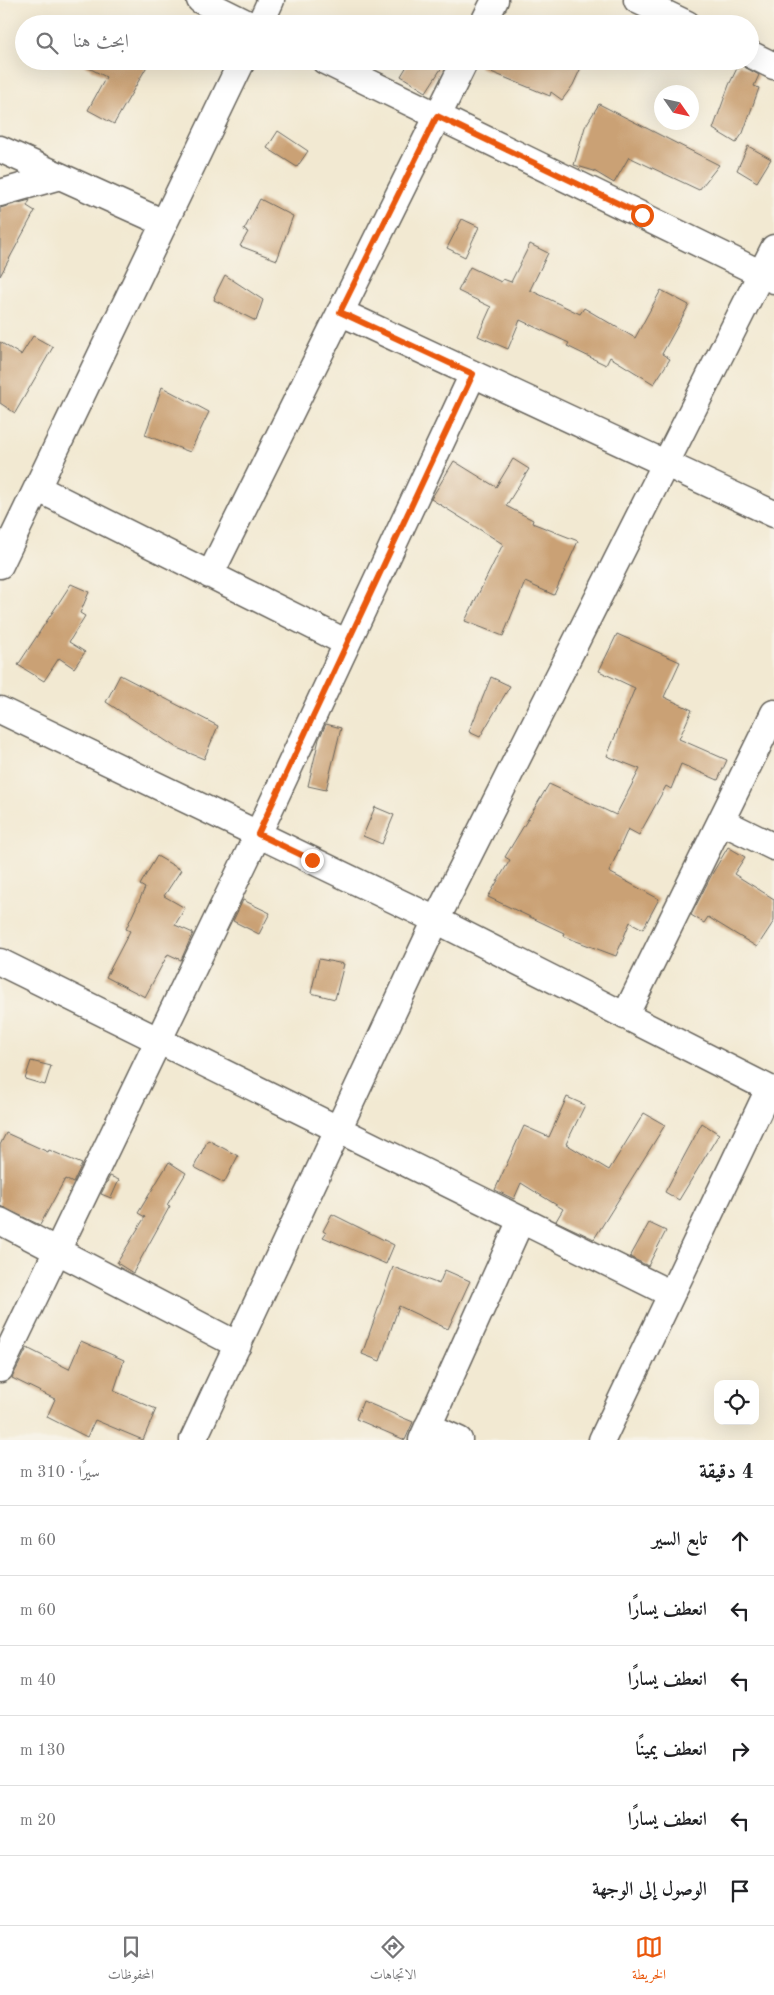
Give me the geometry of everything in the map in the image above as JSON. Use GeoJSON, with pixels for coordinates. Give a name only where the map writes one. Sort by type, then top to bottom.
{"type":"FeatureCollection","features":[{"type":"Feature","properties":{"kind":"street"},"geometry":{"type":"LineString","coordinates":[[200,0],[230,15]]}},
{"type":"Feature","properties":{"kind":"street"},"geometry":{"type":"LineString","coordinates":[[264,15],[271,0]]}},
{"type":"Feature","properties":{"kind":"street"},"geometry":{"type":"LineString","coordinates":[[488,15],[495,0]]}},
{"type":"Feature","properties":{"kind":"street"},"geometry":{"type":"LineString","coordinates":[[637,0],[675,12]]}},
{"type":"Feature","properties":{"kind":"street"},"geometry":{"type":"LineString","coordinates":[[759,58],[774,66]]}},
{"type":"Feature","properties":{"kind":"street"},"geometry":{"type":"LineString","coordinates":[[0,565],[238,70]]}},
{"type":"Feature","properties":{"kind":"street"},"geometry":{"type":"LineString","coordinates":[[343,70],[768,276]]}},
{"type":"Feature","properties":{"kind":"street"},"geometry":{"type":"LineString","coordinates":[[210,575],[460,70]]}},
{"type":"Feature","properties":{"kind":"street"},"geometry":{"type":"LineString","coordinates":[[0,149],[164,223]]}},
{"type":"Feature","properties":{"kind":"street"},"geometry":{"type":"LineString","coordinates":[[0,193],[60,176]]}},
{"type":"Feature","properties":{"kind":"street"},"geometry":{"type":"LineString","coordinates":[[193,1440],[436,920],[666,464],[768,276],[774,248]]}},
{"type":"Feature","properties":{"kind":"street"},"geometry":{"type":"LineString","coordinates":[[340,312],[774,514]]}},
{"type":"Feature","properties":{"kind":"street"},"geometry":{"type":"LineString","coordinates":[[0,1369],[258,834],[473,374]]}},
{"type":"Feature","properties":{"kind":"street"},"geometry":{"type":"LineString","coordinates":[[37,488],[347,643]]}},
{"type":"Feature","properties":{"kind":"street"},"geometry":{"type":"LineString","coordinates":[[0,710],[436,920],[772,1090],[602,1440]]}},
{"type":"Feature","properties":{"kind":"street"},"geometry":{"type":"LineString","coordinates":[[625,1016],[774,713]]}},
{"type":"Feature","properties":{"kind":"street"},"geometry":{"type":"LineString","coordinates":[[721,821],[774,847]]}},
{"type":"Feature","properties":{"kind":"street"},"geometry":{"type":"LineString","coordinates":[[0,962],[672,1294]]}},
{"type":"Feature","properties":{"kind":"street"},"geometry":{"type":"LineString","coordinates":[[459,1440],[425,1433],[521,1220]]}},
{"type":"Feature","properties":{"kind":"street"},"geometry":{"type":"LineString","coordinates":[[0,1221],[238,1345]]}},
{"type":"Feature","properties":{"kind":"building"},"geometry":{"type":"Polygon","coordinates":[[[93,70],[145,70],[114,124],[88,110],[106,77],[93,70]]]}},
{"type":"Feature","properties":{"kind":"building"},"geometry":{"type":"Polygon","coordinates":[[[405,70],[440,70],[426,92],[401,76],[405,70]]]}},
{"type":"Feature","properties":{"kind":"building"},"geometry":{"type":"Polygon","coordinates":[[[486,70],[580,70],[573,85],[562,100],[551,92],[550,96],[486,70]]]}},
{"type":"Feature","properties":{"kind":"building"},"geometry":{"type":"Polygon","coordinates":[[[736,70],[750,70],[759,75],[754,86],[759,88],[743,133],[736,143],[713,129],[736,70]]]}},
{"type":"Feature","properties":{"kind":"building"},"geometry":{"type":"Polygon","coordinates":[[[599,104],[719,165],[699,190],[629,157],[614,183],[594,171],[574,165],[585,127],[599,104]]]}},
{"type":"Feature","properties":{"kind":"building"},"geometry":{"type":"Polygon","coordinates":[[[278,131],[308,151],[297,167],[267,148],[278,131]]]}},
{"type":"Feature","properties":{"kind":"building"},"geometry":{"type":"Polygon","coordinates":[[[748,146],[771,159],[757,182],[737,170],[748,146]]]}},
{"type":"Feature","properties":{"kind":"building"},"geometry":{"type":"Polygon","coordinates":[[[260,199],[293,216],[277,260],[240,246],[248,232],[244,230],[260,199]]]}},
{"type":"Feature","properties":{"kind":"building"},"geometry":{"type":"Polygon","coordinates":[[[30,200],[27,206],[35,211],[0,276],[0,208],[30,200]]]}},
{"type":"Feature","properties":{"kind":"building"},"geometry":{"type":"Polygon","coordinates":[[[462,219],[479,227],[465,257],[447,248],[462,219]]]}},
{"type":"Feature","properties":{"kind":"building"},"geometry":{"type":"Polygon","coordinates":[[[530,244],[548,253],[530,290],[580,314],[584,308],[635,338],[661,290],[689,305],[662,354],[670,359],[654,384],[610,357],[606,365],[567,346],[569,343],[520,320],[508,349],[478,336],[491,307],[458,291],[470,267],[501,282],[503,279],[511,282],[530,244]]]}},
{"type":"Feature","properties":{"kind":"building"},"geometry":{"type":"Polygon","coordinates":[[[225,275],[263,300],[256,321],[214,300],[225,275]]]}},
{"type":"Feature","properties":{"kind":"building"},"geometry":{"type":"Polygon","coordinates":[[[33,336],[53,347],[15,413],[0,403],[0,342],[21,355],[33,336]]]}},
{"type":"Feature","properties":{"kind":"building"},"geometry":{"type":"Polygon","coordinates":[[[162,387],[209,412],[190,452],[145,435],[162,387]]]}},
{"type":"Feature","properties":{"kind":"building"},"geometry":{"type":"Polygon","coordinates":[[[513,459],[529,469],[506,506],[533,520],[532,523],[578,541],[554,595],[525,582],[503,636],[465,621],[503,544],[431,499],[454,461],[496,487],[513,459]]]}},
{"type":"Feature","properties":{"kind":"building"},"geometry":{"type":"Polygon","coordinates":[[[71,584],[89,592],[80,613],[85,616],[69,642],[85,652],[74,668],[59,658],[44,681],[18,665],[71,584]]]}},
{"type":"Feature","properties":{"kind":"building"},"geometry":{"type":"Polygon","coordinates":[[[617,634],[680,662],[664,697],[692,710],[679,739],[727,760],[718,780],[681,764],[671,789],[666,786],[639,835],[628,829],[609,872],[659,899],[643,929],[630,922],[616,956],[563,936],[564,933],[488,897],[510,860],[505,857],[549,784],[616,815],[640,769],[607,756],[635,688],[599,671],[617,634]]]}},
{"type":"Feature","properties":{"kind":"building"},"geometry":{"type":"Polygon","coordinates":[[[120,675],[218,726],[204,759],[177,748],[106,702],[120,675]]]}},
{"type":"Feature","properties":{"kind":"building"},"geometry":{"type":"Polygon","coordinates":[[[491,677],[510,686],[480,737],[469,732],[491,677]]]}},
{"type":"Feature","properties":{"kind":"building"},"geometry":{"type":"Polygon","coordinates":[[[326,724],[341,728],[326,790],[308,786],[319,739],[326,724]]]}},
{"type":"Feature","properties":{"kind":"building"},"geometry":{"type":"Polygon","coordinates":[[[375,807],[394,815],[382,844],[363,836],[375,807]]]}},
{"type":"Feature","properties":{"kind":"building"},"geometry":{"type":"Polygon","coordinates":[[[728,847],[745,857],[734,874],[774,899],[774,921],[757,947],[708,917],[704,923],[691,915],[728,847]]]}},
{"type":"Feature","properties":{"kind":"building"},"geometry":{"type":"Polygon","coordinates":[[[157,856],[181,870],[164,896],[185,908],[175,925],[193,933],[181,960],[168,954],[145,997],[106,977],[130,931],[126,929],[145,888],[140,885],[157,856]]]}},
{"type":"Feature","properties":{"kind":"building"},"geometry":{"type":"Polygon","coordinates":[[[243,900],[270,913],[259,934],[233,921],[243,900]]]}},
{"type":"Feature","properties":{"kind":"building"},"geometry":{"type":"Polygon","coordinates":[[[319,959],[344,964],[335,999],[311,993],[319,959]]]}},
{"type":"Feature","properties":{"kind":"building"},"geometry":{"type":"Polygon","coordinates":[[[31,1061],[51,1066],[45,1085],[25,1079],[31,1061]]]}},
{"type":"Feature","properties":{"kind":"building"},"geometry":{"type":"Polygon","coordinates":[[[567,1097],[585,1105],[566,1144],[609,1170],[644,1113],[665,1125],[594,1239],[556,1221],[563,1209],[521,1183],[514,1199],[495,1190],[524,1126],[549,1137],[567,1097]]]}},
{"type":"Feature","properties":{"kind":"building"},"geometry":{"type":"Polygon","coordinates":[[[702,1123],[719,1134],[679,1200],[665,1192],[702,1123]]]}},
{"type":"Feature","properties":{"kind":"building"},"geometry":{"type":"Polygon","coordinates":[[[6,1133],[48,1152],[49,1150],[82,1164],[73,1183],[65,1179],[40,1225],[0,1206],[0,1145],[6,1133]]]}},
{"type":"Feature","properties":{"kind":"building"},"geometry":{"type":"Polygon","coordinates":[[[208,1140],[238,1156],[224,1183],[194,1167],[208,1140]]]}},
{"type":"Feature","properties":{"kind":"building"},"geometry":{"type":"Polygon","coordinates":[[[169,1162],[186,1173],[167,1205],[170,1206],[133,1273],[117,1263],[145,1217],[138,1213],[169,1162]]]}},
{"type":"Feature","properties":{"kind":"building"},"geometry":{"type":"Polygon","coordinates":[[[110,1176],[119,1180],[111,1198],[101,1194],[110,1176]]]}},
{"type":"Feature","properties":{"kind":"building"},"geometry":{"type":"Polygon","coordinates":[[[332,1214],[394,1245],[386,1264],[323,1237],[326,1233],[323,1231],[332,1214]]]}},
{"type":"Feature","properties":{"kind":"building"},"geometry":{"type":"Polygon","coordinates":[[[649,1223],[666,1231],[648,1266],[630,1257],[649,1223]]]}},
{"type":"Feature","properties":{"kind":"building"},"geometry":{"type":"Polygon","coordinates":[[[393,1267],[439,1284],[445,1270],[470,1281],[448,1329],[399,1306],[380,1361],[362,1354],[393,1267]]]}},
{"type":"Feature","properties":{"kind":"building"},"geometry":{"type":"Polygon","coordinates":[[[81,1341],[124,1360],[114,1391],[156,1409],[143,1440],[95,1420],[87,1437],[47,1417],[55,1399],[12,1378],[27,1348],[69,1369],[81,1341]]]}},
{"type":"Feature","properties":{"kind":"building"},"geometry":{"type":"Polygon","coordinates":[[[363,1401],[413,1422],[405,1440],[356,1419],[363,1401]]]}},
{"type":"Feature","properties":{"kind":"route"},"geometry":{"type":"LineString","coordinates":[[312,860],[258,834],[473,374],[340,312],[437,116],[642,215]]}}]}
